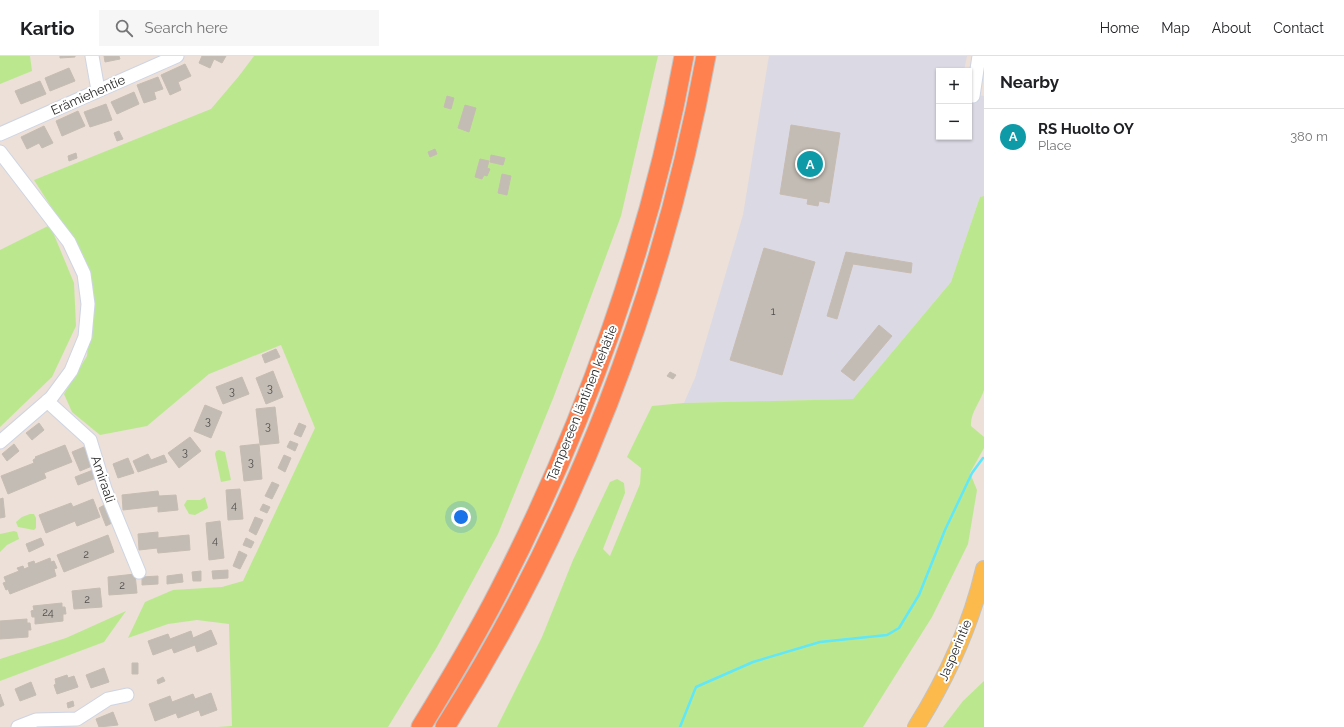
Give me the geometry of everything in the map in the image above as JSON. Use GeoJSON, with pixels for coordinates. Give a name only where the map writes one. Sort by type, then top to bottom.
{"type":"FeatureCollection","features":[{"type":"Feature","properties":{"kind":"highway","name":"Tampereen läntinen kehätie"},"geometry":{"type":"LineString","coordinates":[[421,727],[471,644],[502,586],[545,496],[584,403],[611,332],[636,253],[662,157],[684,56]]}},
{"type":"Feature","properties":{"kind":"highway","name":"Tampereen läntinen kehätie"},"geometry":{"type":"LineString","coordinates":[[445,727],[488,657],[518,601],[568,499],[604,410],[655,264],[678,182],[706,56]]}},
{"type":"Feature","properties":{"kind":"main road","name":"Jasperintie"},"geometry":{"type":"LineString","coordinates":[[916,727],[952,662],[970,617],[984,569]]}},
{"type":"Feature","properties":{"kind":"street"},"geometry":{"type":"LineString","coordinates":[[92,56],[98,90]]}},
{"type":"Feature","properties":{"kind":"street","name":"Erämiehentie"},"geometry":{"type":"LineString","coordinates":[[0,134],[177,56]]}},
{"type":"Feature","properties":{"kind":"street"},"geometry":{"type":"LineString","coordinates":[[973,96],[980,56]]}},
{"type":"Feature","properties":{"kind":"street"},"geometry":{"type":"LineString","coordinates":[[0,152],[69,242],[84,274],[88,304],[85,337],[71,371],[47,402],[0,442]]}},
{"type":"Feature","properties":{"kind":"street","name":"Amiraali"},"geometry":{"type":"LineString","coordinates":[[47,402],[90,440],[105,489],[139,572]]}},
{"type":"Feature","properties":{"kind":"street"},"geometry":{"type":"LineString","coordinates":[[18,727],[36,720],[79,723],[108,699],[127,695]]}},
{"type":"Feature","properties":{"kind":"shaded area"},"geometry":{"type":"Polygon","coordinates":[[[769,56],[967,56],[965,68],[936,68],[936,140],[972,140],[972,94],[984,96],[984,196],[980,197],[951,282],[853,399],[684,403],[695,378],[743,215],[769,56]]]}},
{"type":"Feature","properties":{"kind":"green space"},"geometry":{"type":"Polygon","coordinates":[[[0,56],[30,56],[32,71],[0,84],[0,56]]]}},
{"type":"Feature","properties":{"kind":"green space"},"geometry":{"type":"Polygon","coordinates":[[[254,56],[658,56],[621,216],[554,396],[498,534],[437,647],[388,727],[218,727],[232,726],[229,624],[197,620],[168,624],[128,638],[145,602],[173,590],[222,587],[243,581],[315,428],[281,345],[209,374],[147,426],[100,435],[72,412],[64,394],[87,356],[92,302],[73,241],[34,180],[211,109],[254,56]]]}},
{"type":"Feature","properties":{"kind":"green space"},"geometry":{"type":"Polygon","coordinates":[[[984,196],[984,390],[972,417],[971,426],[984,437],[984,448],[970,473],[977,490],[968,544],[932,617],[863,727],[497,727],[542,637],[573,560],[610,482],[617,479],[624,483],[625,493],[603,549],[610,556],[640,484],[641,468],[627,457],[652,406],[684,403],[853,399],[951,282],[980,197],[984,196]]]}},
{"type":"Feature","properties":{"kind":"green space"},"geometry":{"type":"Polygon","coordinates":[[[50,225],[74,283],[76,326],[52,377],[0,427],[0,250],[50,225]]]}},
{"type":"Feature","properties":{"kind":"green space"},"geometry":{"type":"Polygon","coordinates":[[[219,450],[225,452],[231,480],[221,482],[215,454],[216,451],[219,450]]]}},
{"type":"Feature","properties":{"kind":"green space"},"geometry":{"type":"Polygon","coordinates":[[[205,497],[208,508],[195,515],[189,514],[184,505],[187,500],[200,500],[205,497]]]}},
{"type":"Feature","properties":{"kind":"green space"},"geometry":{"type":"Polygon","coordinates":[[[34,514],[36,518],[36,528],[34,530],[18,527],[16,522],[22,517],[34,514]]]}},
{"type":"Feature","properties":{"kind":"green space"},"geometry":{"type":"Polygon","coordinates":[[[14,531],[17,532],[19,539],[7,545],[0,552],[0,534],[14,531]]]}},
{"type":"Feature","properties":{"kind":"green space"},"geometry":{"type":"Polygon","coordinates":[[[126,611],[104,642],[0,681],[0,659],[66,638],[126,611]]]}},
{"type":"Feature","properties":{"kind":"green space"},"geometry":{"type":"Polygon","coordinates":[[[984,681],[984,727],[943,727],[963,701],[984,681]]]}},
{"type":"Feature","properties":{"kind":"building"},"geometry":{"type":"Polygon","coordinates":[[[60,56],[75,56],[75,57],[60,58],[60,56]]]}},
{"type":"Feature","properties":{"kind":"building"},"geometry":{"type":"Polygon","coordinates":[[[104,56],[119,56],[120,59],[105,62],[104,56]]]}},
{"type":"Feature","properties":{"kind":"building"},"geometry":{"type":"Polygon","coordinates":[[[202,56],[226,56],[222,63],[214,59],[210,68],[199,63],[202,56]]]}},
{"type":"Feature","properties":{"kind":"building"},"geometry":{"type":"Polygon","coordinates":[[[185,64],[191,76],[178,82],[181,90],[170,95],[161,75],[185,64]]]}},
{"type":"Feature","properties":{"kind":"building"},"geometry":{"type":"Polygon","coordinates":[[[69,68],[75,81],[50,91],[45,78],[69,68]]]}},
{"type":"Feature","properties":{"kind":"building"},"geometry":{"type":"Polygon","coordinates":[[[158,77],[163,89],[154,92],[156,99],[144,103],[137,85],[158,77]]]}},
{"type":"Feature","properties":{"kind":"building"},"geometry":{"type":"Polygon","coordinates":[[[40,81],[46,94],[21,104],[15,91],[40,81]]]}},
{"type":"Feature","properties":{"kind":"building"},"geometry":{"type":"Polygon","coordinates":[[[134,92],[139,104],[117,114],[111,102],[134,92]]]}},
{"type":"Feature","properties":{"kind":"building"},"geometry":{"type":"Polygon","coordinates":[[[447,96],[454,98],[451,109],[444,107],[447,96]]]}},
{"type":"Feature","properties":{"kind":"building"},"geometry":{"type":"Polygon","coordinates":[[[106,104],[112,120],[90,127],[84,112],[106,104]]]}},
{"type":"Feature","properties":{"kind":"building"},"geometry":{"type":"Polygon","coordinates":[[[465,105],[476,108],[469,132],[458,128],[465,105]]]}},
{"type":"Feature","properties":{"kind":"building"},"geometry":{"type":"Polygon","coordinates":[[[78,111],[85,126],[62,136],[56,121],[78,111]]]}},
{"type":"Feature","properties":{"kind":"building"},"geometry":{"type":"Polygon","coordinates":[[[791,125],[840,133],[829,203],[819,201],[818,206],[807,204],[808,199],[780,194],[791,125]]]}},
{"type":"Feature","properties":{"kind":"building"},"geometry":{"type":"Polygon","coordinates":[[[44,126],[53,143],[42,148],[39,143],[27,149],[21,137],[44,126]]]}},
{"type":"Feature","properties":{"kind":"building"},"geometry":{"type":"Polygon","coordinates":[[[119,131],[123,139],[117,141],[114,133],[119,131]]]}},
{"type":"Feature","properties":{"kind":"building"},"geometry":{"type":"Polygon","coordinates":[[[435,149],[437,154],[430,157],[428,152],[435,149]]]}},
{"type":"Feature","properties":{"kind":"building"},"geometry":{"type":"Polygon","coordinates":[[[76,153],[77,158],[69,161],[68,156],[76,153]]]}},
{"type":"Feature","properties":{"kind":"building"},"geometry":{"type":"Polygon","coordinates":[[[491,155],[505,158],[503,165],[490,162],[491,155]]]}},
{"type":"Feature","properties":{"kind":"building"},"geometry":{"type":"Polygon","coordinates":[[[480,159],[489,161],[487,168],[490,169],[487,176],[484,175],[482,179],[475,177],[480,159]]]}},
{"type":"Feature","properties":{"kind":"building"},"geometry":{"type":"Polygon","coordinates":[[[502,174],[511,176],[507,195],[498,193],[502,174]]]}},
{"type":"Feature","properties":{"kind":"building"},"geometry":{"type":"Polygon","coordinates":[[[764,248],[815,262],[782,375],[730,360],[764,248]]]}},
{"type":"Feature","properties":{"kind":"building"},"geometry":{"type":"Polygon","coordinates":[[[846,252],[912,263],[911,273],[853,264],[837,319],[827,316],[846,252]]]}},
{"type":"Feature","properties":{"kind":"building"},"geometry":{"type":"Polygon","coordinates":[[[879,325],[892,336],[854,381],[841,371],[879,325]]]}},
{"type":"Feature","properties":{"kind":"building"},"geometry":{"type":"Polygon","coordinates":[[[276,349],[280,357],[265,363],[262,355],[276,349]]]}},
{"type":"Feature","properties":{"kind":"building"},"geometry":{"type":"Polygon","coordinates":[[[273,371],[283,397],[266,404],[256,378],[273,371]]]}},
{"type":"Feature","properties":{"kind":"building"},"geometry":{"type":"Polygon","coordinates":[[[670,372],[676,375],[673,379],[667,376],[670,372]]]}},
{"type":"Feature","properties":{"kind":"building"},"geometry":{"type":"Polygon","coordinates":[[[242,377],[249,394],[223,404],[216,387],[242,377]]]}},
{"type":"Feature","properties":{"kind":"building"},"geometry":{"type":"Polygon","coordinates":[[[205,405],[222,412],[211,438],[194,431],[205,405]]]}},
{"type":"Feature","properties":{"kind":"building"},"geometry":{"type":"Polygon","coordinates":[[[275,407],[279,443],[260,445],[256,409],[275,407]]]}},
{"type":"Feature","properties":{"kind":"building"},"geometry":{"type":"Polygon","coordinates":[[[39,423],[44,430],[32,440],[26,433],[39,423]]]}},
{"type":"Feature","properties":{"kind":"building"},"geometry":{"type":"Polygon","coordinates":[[[299,423],[306,426],[301,437],[294,434],[299,423]]]}},
{"type":"Feature","properties":{"kind":"building"},"geometry":{"type":"Polygon","coordinates":[[[190,437],[201,451],[179,468],[168,453],[190,437]]]}},
{"type":"Feature","properties":{"kind":"building"},"geometry":{"type":"Polygon","coordinates":[[[290,441],[298,444],[295,451],[287,447],[290,441]]]}},
{"type":"Feature","properties":{"kind":"building"},"geometry":{"type":"Polygon","coordinates":[[[14,444],[19,451],[7,461],[2,454],[14,444]]]}},
{"type":"Feature","properties":{"kind":"building"},"geometry":{"type":"Polygon","coordinates":[[[259,444],[262,479],[244,481],[240,446],[259,444]]]}},
{"type":"Feature","properties":{"kind":"building"},"geometry":{"type":"Polygon","coordinates":[[[65,445],[72,462],[44,473],[46,478],[8,494],[1,476],[34,463],[33,460],[36,458],[35,457],[65,445]]]}},
{"type":"Feature","properties":{"kind":"building"},"geometry":{"type":"Polygon","coordinates":[[[84,447],[92,466],[80,471],[72,452],[84,447]]]}},
{"type":"Feature","properties":{"kind":"building"},"geometry":{"type":"Polygon","coordinates":[[[148,454],[151,460],[164,455],[167,462],[138,472],[133,461],[148,454]]]}},
{"type":"Feature","properties":{"kind":"building"},"geometry":{"type":"Polygon","coordinates":[[[284,455],[291,458],[285,472],[278,468],[284,455]]]}},
{"type":"Feature","properties":{"kind":"building"},"geometry":{"type":"Polygon","coordinates":[[[128,458],[134,473],[118,478],[113,464],[128,458]]]}},
{"type":"Feature","properties":{"kind":"building"},"geometry":{"type":"Polygon","coordinates":[[[93,470],[96,478],[78,485],[75,477],[93,470]]]}},
{"type":"Feature","properties":{"kind":"building"},"geometry":{"type":"Polygon","coordinates":[[[272,482],[279,485],[272,499],[265,496],[272,482]]]}},
{"type":"Feature","properties":{"kind":"building"},"geometry":{"type":"Polygon","coordinates":[[[240,489],[243,519],[228,520],[226,490],[240,489]]]}},
{"type":"Feature","properties":{"kind":"building"},"geometry":{"type":"Polygon","coordinates":[[[158,491],[159,496],[176,495],[178,510],[158,512],[158,506],[123,510],[122,495],[158,491]]]}},
{"type":"Feature","properties":{"kind":"building"},"geometry":{"type":"Polygon","coordinates":[[[3,498],[5,517],[0,518],[0,499],[3,498]]]}},
{"type":"Feature","properties":{"kind":"building"},"geometry":{"type":"Polygon","coordinates":[[[93,499],[100,517],[77,526],[75,521],[46,533],[39,515],[71,503],[73,507],[93,499]]]}},
{"type":"Feature","properties":{"kind":"building"},"geometry":{"type":"Polygon","coordinates":[[[106,504],[114,522],[106,526],[99,508],[106,504]]]}},
{"type":"Feature","properties":{"kind":"building"},"geometry":{"type":"Polygon","coordinates":[[[263,504],[270,507],[267,513],[260,510],[263,504]]]}},
{"type":"Feature","properties":{"kind":"building"},"geometry":{"type":"Polygon","coordinates":[[[255,517],[263,520],[256,535],[249,531],[255,517]]]}},
{"type":"Feature","properties":{"kind":"building"},"geometry":{"type":"Polygon","coordinates":[[[220,521],[224,558],[209,560],[206,523],[220,521]]]}},
{"type":"Feature","properties":{"kind":"building"},"geometry":{"type":"Polygon","coordinates":[[[158,532],[158,538],[189,535],[190,550],[158,553],[157,548],[139,550],[138,534],[158,532]]]}},
{"type":"Feature","properties":{"kind":"building"},"geometry":{"type":"Polygon","coordinates":[[[108,535],[114,552],[64,572],[57,555],[108,535]]]}},
{"type":"Feature","properties":{"kind":"building"},"geometry":{"type":"Polygon","coordinates":[[[41,538],[44,545],[29,552],[26,544],[41,538]]]}},
{"type":"Feature","properties":{"kind":"building"},"geometry":{"type":"Polygon","coordinates":[[[246,538],[254,542],[251,548],[243,545],[246,538]]]}},
{"type":"Feature","properties":{"kind":"building"},"geometry":{"type":"Polygon","coordinates":[[[239,551],[247,555],[240,569],[233,566],[239,551]]]}},
{"type":"Feature","properties":{"kind":"building"},"geometry":{"type":"Polygon","coordinates":[[[50,558],[51,562],[54,561],[57,568],[54,569],[56,576],[10,594],[8,589],[6,590],[3,583],[6,582],[4,577],[19,571],[17,568],[23,566],[24,569],[29,567],[28,563],[34,561],[35,564],[50,558]]]}},
{"type":"Feature","properties":{"kind":"building"},"geometry":{"type":"Polygon","coordinates":[[[228,570],[228,578],[213,579],[212,571],[228,570]]]}},
{"type":"Feature","properties":{"kind":"building"},"geometry":{"type":"Polygon","coordinates":[[[201,571],[201,581],[193,581],[192,572],[201,571]]]}},
{"type":"Feature","properties":{"kind":"building"},"geometry":{"type":"Polygon","coordinates":[[[135,574],[137,593],[109,595],[108,577],[135,574]]]}},
{"type":"Feature","properties":{"kind":"building"},"geometry":{"type":"Polygon","coordinates":[[[182,574],[183,582],[167,584],[167,576],[182,574]]]}},
{"type":"Feature","properties":{"kind":"building"},"geometry":{"type":"Polygon","coordinates":[[[158,576],[158,584],[142,585],[142,577],[158,576]]]}},
{"type":"Feature","properties":{"kind":"building"},"geometry":{"type":"Polygon","coordinates":[[[100,588],[102,607],[74,609],[72,591],[100,588]]]}},
{"type":"Feature","properties":{"kind":"building"},"geometry":{"type":"Polygon","coordinates":[[[62,603],[62,607],[65,607],[66,614],[63,614],[63,621],[35,624],[35,617],[32,617],[31,611],[34,610],[33,606],[62,603]]]}},
{"type":"Feature","properties":{"kind":"building"},"geometry":{"type":"Polygon","coordinates":[[[27,619],[27,623],[30,623],[31,630],[28,630],[28,637],[0,639],[0,621],[27,619]]]}},
{"type":"Feature","properties":{"kind":"building"},"geometry":{"type":"Polygon","coordinates":[[[211,630],[217,644],[197,652],[195,645],[174,653],[172,648],[153,655],[148,641],[168,634],[170,639],[191,631],[193,638],[211,630]]]}},
{"type":"Feature","properties":{"kind":"building"},"geometry":{"type":"Polygon","coordinates":[[[132,663],[138,663],[138,674],[132,674],[132,663]]]}},
{"type":"Feature","properties":{"kind":"building"},"geometry":{"type":"Polygon","coordinates":[[[104,668],[109,682],[91,688],[86,675],[104,668]]]}},
{"type":"Feature","properties":{"kind":"building"},"geometry":{"type":"Polygon","coordinates":[[[67,675],[68,678],[74,676],[78,687],[57,694],[54,685],[56,684],[55,679],[67,675]]]}},
{"type":"Feature","properties":{"kind":"building"},"geometry":{"type":"Polygon","coordinates":[[[163,677],[165,681],[158,684],[157,680],[163,677]]]}},
{"type":"Feature","properties":{"kind":"building"},"geometry":{"type":"Polygon","coordinates":[[[31,682],[36,695],[20,701],[15,689],[31,682]]]}},
{"type":"Feature","properties":{"kind":"building"},"geometry":{"type":"Polygon","coordinates":[[[211,693],[217,710],[201,716],[199,710],[178,718],[176,713],[155,721],[149,704],[170,696],[172,702],[193,694],[195,699],[211,693]]]}},
{"type":"Feature","properties":{"kind":"building"},"geometry":{"type":"Polygon","coordinates":[[[0,694],[4,705],[0,707],[0,694]]]}},
{"type":"Feature","properties":{"kind":"building"},"geometry":{"type":"Polygon","coordinates":[[[73,701],[74,706],[68,708],[67,703],[73,701]]]}},
{"type":"Feature","properties":{"kind":"building"},"geometry":{"type":"Polygon","coordinates":[[[113,712],[118,725],[99,727],[96,719],[113,712]]]}},
{"type":"Feature","properties":{"kind":"waterway"},"geometry":{"type":"LineString","coordinates":[[680,727],[696,687],[753,662],[820,642],[887,635],[899,628],[919,595],[945,530],[972,473],[983,458]]}},
{"type":"Feature","properties":{"kind":"place","name":"RS Huolto OY"},"geometry":{"type":"Point","coordinates":[810,164]}}]}
